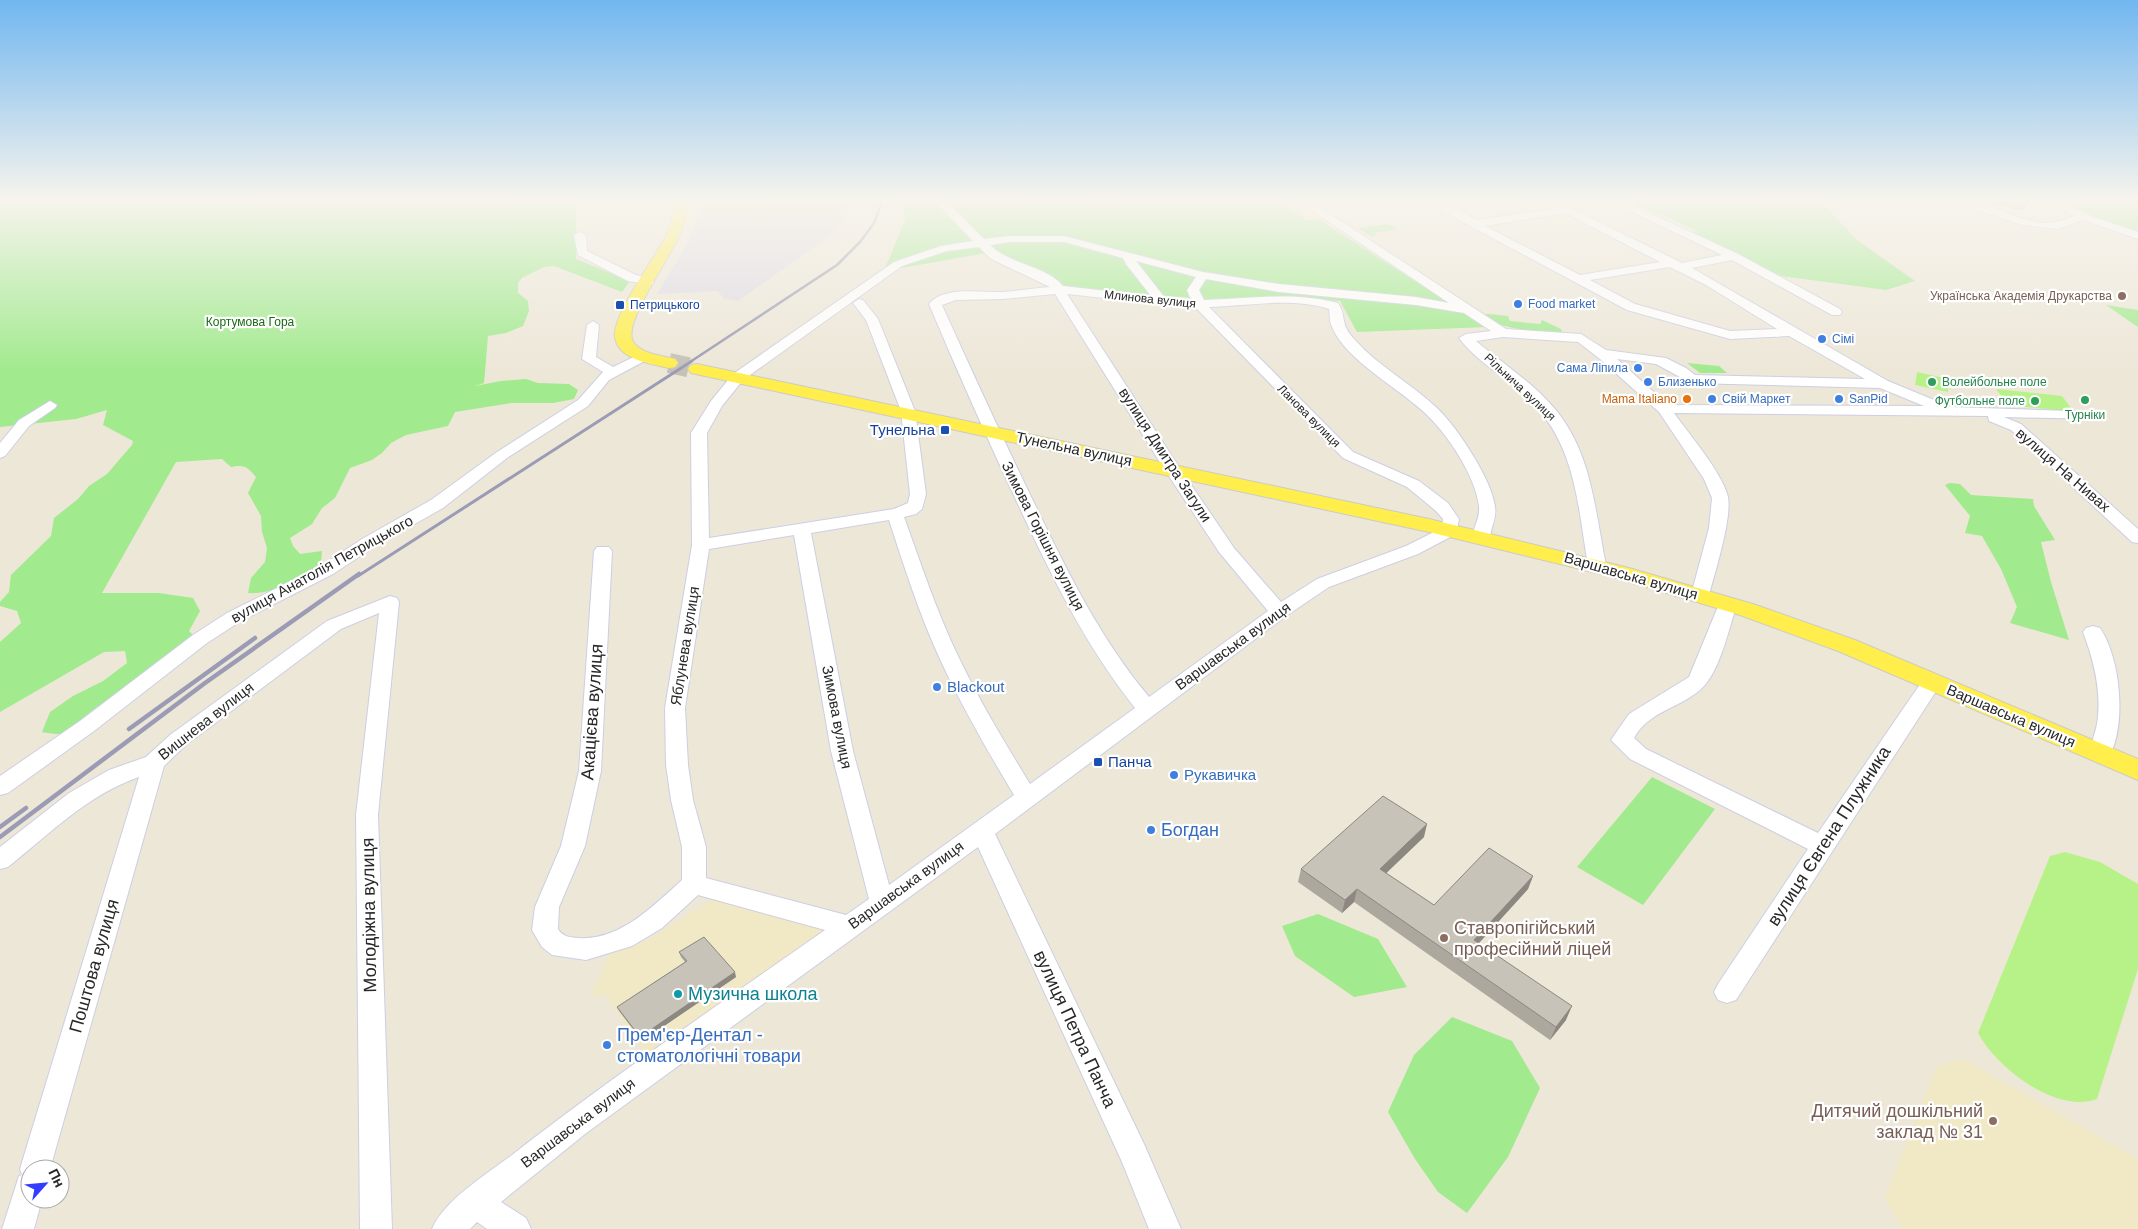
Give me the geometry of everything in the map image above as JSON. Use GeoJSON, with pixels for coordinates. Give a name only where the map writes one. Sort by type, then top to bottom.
{"type":"FeatureCollection","features":[{"type":"Feature","properties":{"kind":"main road"},"geometry":{"type":"LineString","coordinates":[[663,256],[629,312],[622,330],[623,339],[628,345],[645,357],[669,363]]}},
{"type":"Feature","properties":{"kind":"main road","name":"Тунельна вулиця"},"geometry":{"type":"LineString","coordinates":[[697,369],[807,393],[908,411],[991,431],[1450,530]]}},
{"type":"Feature","properties":{"kind":"main road","name":"Варшавська вулиця"},"geometry":{"type":"LineString","coordinates":[[1450,530],[1597,565],[1728,604],[1811,633],[1932,682],[2138,770]]}},
{"type":"Feature","properties":{"kind":"street"},"geometry":{"type":"LineString","coordinates":[[589,256],[632,278],[648,282]]}},
{"type":"Feature","properties":{"kind":"street"},"geometry":{"type":"LineString","coordinates":[[738,377],[898,264],[921,256]]}},
{"type":"Feature","properties":{"kind":"street"},"geometry":{"type":"LineString","coordinates":[[994,256],[1051,281],[1060,290]]}},
{"type":"Feature","properties":{"kind":"street"},"geometry":{"type":"LineString","coordinates":[[1387,256],[1503,333],[1581,338],[1603,354],[1664,409],[1712,479],[1720,498],[1718,528],[1700,595]]}},
{"type":"Feature","properties":{"kind":"street"},"geometry":{"type":"LineString","coordinates":[[1535,256],[1631,307],[1730,335],[1791,332]]}},
{"type":"Feature","properties":{"kind":"street"},"geometry":{"type":"LineString","coordinates":[[1659,256],[1710,282],[1791,332],[1883,384],[1901,393],[1949,410]]}},
{"type":"Feature","properties":{"kind":"street"},"geometry":{"type":"LineString","coordinates":[[1577,279],[1732,256]]}},
{"type":"Feature","properties":{"kind":"street"},"geometry":{"type":"LineString","coordinates":[[1735,256],[1836,312]]}},
{"type":"Feature","properties":{"kind":"street"},"geometry":{"type":"LineString","coordinates":[[1162,302],[1130,262],[1129,257],[1203,275],[1333,300],[1426,302],[1468,310]]}},
{"type":"Feature","properties":{"kind":"street"},"geometry":{"type":"LineString","coordinates":[[1199,304],[1193,290],[1203,275]]}},
{"type":"Feature","properties":{"kind":"street","name":"Млинова вулиця"},"geometry":{"type":"LineString","coordinates":[[939,301],[957,297],[996,296],[1060,290],[1162,302],[1199,304],[1272,300],[1333,300]]}},
{"type":"Feature","properties":{"kind":"street","name":"вулиця Дмитра Загули"},"geometry":{"type":"LineString","coordinates":[[1060,290],[1174,471],[1228,552],[1279,612]]}},
{"type":"Feature","properties":{"kind":"street"},"geometry":{"type":"LineString","coordinates":[[1333,300],[1336,309],[1336,321],[1340,330],[1367,359],[1433,412],[1462,452],[1477,478],[1486,504],[1487,510],[1481,537]]}},
{"type":"Feature","properties":{"kind":"street","name":"Зимова Горішня вулиця"},"geometry":{"type":"LineString","coordinates":[[939,301],[935,304],[991,431],[1049,553],[1103,651],[1147,708]]}},
{"type":"Feature","properties":{"kind":"street"},"geometry":{"type":"LineString","coordinates":[[701,545],[895,514],[910,510],[916,505],[918,494],[908,411],[872,318],[859,303]]}},
{"type":"Feature","properties":{"kind":"street","name":"Ланова вулиця"},"geometry":{"type":"LineString","coordinates":[[1199,304],[1348,455],[1413,484],[1442,507],[1451,519],[1450,530]]}},
{"type":"Feature","properties":{"kind":"street"},"geometry":{"type":"LineString","coordinates":[[593,325],[589,359],[612,372]]}},
{"type":"Feature","properties":{"kind":"street","name":"Рільнича вулиця"},"geometry":{"type":"LineString","coordinates":[[1503,333],[1466,338],[1514,378],[1548,410],[1561,427],[1571,445],[1585,488],[1597,565]]}},
{"type":"Feature","properties":{"kind":"street"},"geometry":{"type":"LineString","coordinates":[[1603,354],[1658,359],[1677,367],[1691,379],[1883,384]]}},
{"type":"Feature","properties":{"kind":"street","name":"вулиця Анатолія Петрицького"},"geometry":{"type":"LineString","coordinates":[[0,787],[87,726],[192,645],[234,617],[327,570],[456,492],[502,455],[583,403],[599,382],[612,372],[645,357]]}},
{"type":"Feature","properties":{"kind":"street","name":"Яблунева вулиця"},"geometry":{"type":"LineString","coordinates":[[694,884],[694,847],[682,800],[677,765],[675,708],[701,545],[699,433],[716,404],[738,377]]}},
{"type":"Feature","properties":{"kind":"street"},"geometry":{"type":"LineString","coordinates":[[0,453],[24,423],[50,405]]}},
{"type":"Feature","properties":{"kind":"street"},"geometry":{"type":"LineString","coordinates":[[1664,409],[1949,410],[1981,413],[2096,415]]}},
{"type":"Feature","properties":{"kind":"street","name":"вулиця На Нивах"},"geometry":{"type":"LineString","coordinates":[[1981,413],[2016,427],[2138,538]]}},
{"type":"Feature","properties":{"kind":"street"},"geometry":{"type":"LineString","coordinates":[[895,514],[918,584],[955,671],[986,730],[1027,797]]}},
{"type":"Feature","properties":{"kind":"street","name":"Зимова вулиця"},"geometry":{"type":"LineString","coordinates":[[802,530],[842,751],[882,903]]}},
{"type":"Feature","properties":{"kind":"street","name":"Варшавська вулиця"},"geometry":{"type":"LineString","coordinates":[[448,1229],[475,1203],[575,1124],[982,831],[1279,612],[1323,583],[1412,550],[1450,530]]}},
{"type":"Feature","properties":{"kind":"street","name":"Акацієва вулиця"},"geometry":{"type":"LineString","coordinates":[[602,551],[590,770],[573,846],[547,907],[544,930],[551,940],[561,947],[586,949],[623,939],[653,921],[694,884]]}},
{"type":"Feature","properties":{"kind":"street","name":"Вишнева вулиця"},"geometry":{"type":"LineString","coordinates":[[0,860],[77,800],[118,776],[154,763],[178,740],[334,625],[390,602]]}},
{"type":"Feature","properties":{"kind":"street","name":"Молодіжна вулиця"},"geometry":{"type":"LineString","coordinates":[[376,1229],[367,815],[390,602]]}},
{"type":"Feature","properties":{"kind":"street"},"geometry":{"type":"LineString","coordinates":[[1728,604],[1697,681],[1641,715],[1627,728],[1622,740],[1638,754],[1822,845]]}},
{"type":"Feature","properties":{"kind":"street"},"geometry":{"type":"LineString","coordinates":[[2094,632],[2107,676],[2108,720],[2100,754]]}},
{"type":"Feature","properties":{"kind":"street","name":"вулиця Євгена Плужника"},"geometry":{"type":"LineString","coordinates":[[1727,992],[1822,845],[1932,682]]}},
{"type":"Feature","properties":{"kind":"street","name":"Поштова вулиця"},"geometry":{"type":"LineString","coordinates":[[38,1159],[154,763]]}},
{"type":"Feature","properties":{"kind":"street","name":"вулиця Петра Панча"},"geometry":{"type":"LineString","coordinates":[[982,831],[1133,1154],[1165,1229]]}},
{"type":"Feature","properties":{"kind":"street"},"geometry":{"type":"LineString","coordinates":[[694,884],[849,926]]}},
{"type":"Feature","properties":{"kind":"street"},"geometry":{"type":"LineString","coordinates":[[475,1203],[515,1229]]}},
{"type":"Feature","properties":{"kind":"street"},"geometry":{"type":"LineString","coordinates":[[18,1229],[24,1209]]}},
{"type":"Feature","properties":{"kind":"shaded area"},"geometry":{"type":"Polygon","coordinates":[[[680,256],[801,256],[738,301],[724,299],[718,291],[657,294],[680,256]]]}},
{"type":"Feature","properties":{"kind":"shaded area"},"geometry":{"type":"Polygon","coordinates":[[[715,898],[831,932],[652,1061],[604,994],[591,995],[612,949],[646,941],[715,898]]]}},
{"type":"Feature","properties":{"kind":"shaded area","name":"Дитячий дошкільний заклад № 31"},"geometry":{"type":"Polygon","coordinates":[[[1963,1059],[2138,1159],[2138,1229],[1902,1229],[1885,1198],[1936,1067],[1963,1059]]]}},
{"type":"Feature","properties":{"kind":"green space","name":"Кортумова Гора"},"geometry":{"type":"Polygon","coordinates":[[[0,256],[576,256],[576,259],[630,281],[622,292],[554,266],[544,267],[522,278],[518,283],[518,293],[528,301],[529,311],[523,326],[506,333],[488,336],[484,383],[475,386],[526,379],[538,383],[569,384],[578,390],[574,399],[553,403],[511,403],[455,412],[448,426],[406,435],[391,443],[372,460],[350,468],[335,498],[322,508],[312,524],[290,538],[293,546],[300,554],[322,551],[321,563],[296,580],[277,588],[258,593],[248,593],[251,578],[265,562],[267,548],[262,532],[261,516],[248,493],[256,477],[245,467],[231,467],[222,459],[176,462],[102,593],[159,593],[193,598],[200,611],[189,631],[196,638],[90,712],[75,729],[65,734],[42,732],[50,712],[73,696],[103,681],[127,663],[125,651],[104,652],[0,712],[0,642],[21,623],[17,611],[0,606],[0,602],[9,592],[11,575],[51,536],[54,518],[78,499],[89,486],[107,474],[132,445],[133,441],[103,425],[107,410],[76,419],[0,427],[0,256]]]}},
{"type":"Feature","properties":{"kind":"green space"},"geometry":{"type":"Polygon","coordinates":[[[890,256],[967,256],[884,271],[890,256]]]}},
{"type":"Feature","properties":{"kind":"green space"},"geometry":{"type":"Polygon","coordinates":[[[1008,256],[1376,256],[1487,327],[1357,332],[1340,301],[1284,297],[1209,299],[1070,289],[1008,256]]]}},
{"type":"Feature","properties":{"kind":"green space"},"geometry":{"type":"Polygon","coordinates":[[[1739,256],[1880,256],[1915,281],[1886,290],[1781,276],[1739,256]]]}},
{"type":"Feature","properties":{"kind":"green space"},"geometry":{"type":"Polygon","coordinates":[[[2106,305],[2138,310],[2138,327],[2106,305]]]}},
{"type":"Feature","properties":{"kind":"green space"},"geometry":{"type":"Polygon","coordinates":[[[1479,315],[1508,316],[1510,321],[1540,324],[1542,320],[1561,329],[1562,332],[1509,327],[1479,315]]]}},
{"type":"Feature","properties":{"kind":"green space"},"geometry":{"type":"Polygon","coordinates":[[[1687,363],[1719,366],[1727,373],[1700,373],[1687,363]]]}},
{"type":"Feature","properties":{"kind":"green space","name":"Волейбольне поле"},"geometry":{"type":"Polygon","coordinates":[[[1917,372],[1949,379],[1948,392],[1915,385],[1917,372]]]}},
{"type":"Feature","properties":{"kind":"green space","name":"Футбольне поле"},"geometry":{"type":"Polygon","coordinates":[[[1996,389],[2062,396],[2074,412],[2008,405],[1996,389]]]}},
{"type":"Feature","properties":{"kind":"green space"},"geometry":{"type":"Polygon","coordinates":[[[1950,483],[1960,484],[1971,495],[2033,499],[2034,506],[2055,540],[2041,542],[2069,640],[2010,623],[2017,607],[2001,569],[1982,536],[1965,533],[1970,516],[1945,485],[1950,483]]]}},
{"type":"Feature","properties":{"kind":"green space"},"geometry":{"type":"Polygon","coordinates":[[[1652,777],[1715,809],[1643,905],[1577,867],[1652,777]]]}},
{"type":"Feature","properties":{"kind":"green space"},"geometry":{"type":"Polygon","coordinates":[[[2065,852],[2100,862],[2138,884],[2138,969],[2097,1099],[2081,1102],[2064,1100],[2046,1094],[2029,1085],[1999,1060],[1978,1033],[2050,856],[2065,852]]]}},
{"type":"Feature","properties":{"kind":"green space"},"geometry":{"type":"Polygon","coordinates":[[[1318,914],[1378,939],[1407,987],[1354,997],[1295,956],[1282,926],[1318,914]]]}},
{"type":"Feature","properties":{"kind":"green space"},"geometry":{"type":"Polygon","coordinates":[[[1452,1017],[1512,1041],[1540,1088],[1508,1157],[1467,1213],[1438,1192],[1415,1159],[1388,1112],[1414,1055],[1452,1017]]]}},
{"type":"Feature","properties":{"kind":"building","name":"Ставропігійський професійний ліцей"},"geometry":{"type":"Polygon","coordinates":[[[1383,796],[1427,824],[1380,869],[1434,905],[1489,848],[1533,876],[1474,940],[1572,1006],[1556,1027],[1357,889],[1345,900],[1301,869],[1383,796]]]}},
{"type":"Feature","properties":{"kind":"building","name":"Музична школа"},"geometry":{"type":"Polygon","coordinates":[[[704,937],[735,972],[640,1037],[617,1007],[687,961],[679,952],[704,937]]]}},
{"type":"Feature","properties":{"kind":"tunnel"},"geometry":{"type":"LineString","coordinates":[[669,363],[697,369]]}},
{"type":"Feature","properties":{"kind":"railway"},"geometry":{"type":"LineString","coordinates":[[690,362],[837,265],[846,256]]}},
{"type":"Feature","properties":{"kind":"railway"},"geometry":{"type":"LineString","coordinates":[[358,576],[692,361]]}},
{"type":"Feature","properties":{"kind":"railway"},"geometry":{"type":"LineString","coordinates":[[0,837],[205,683],[359,574]]}},
{"type":"Feature","properties":{"kind":"railway"},"geometry":{"type":"LineString","coordinates":[[129,729],[255,638]]}},
{"type":"Feature","properties":{"kind":"railway"},"geometry":{"type":"LineString","coordinates":[[0,827],[26,808]]}},
{"type":"Feature","properties":{"kind":"place","name":"Українська Академія Друкарства"},"geometry":{"type":"Point","coordinates":[2122,296]}},
{"type":"Feature","properties":{"kind":"place","name":"Food market"},"geometry":{"type":"Point","coordinates":[1518,304]}},
{"type":"Feature","properties":{"kind":"place","name":"Петрицького"},"geometry":{"type":"Point","coordinates":[620,305]}},
{"type":"Feature","properties":{"kind":"place","name":"Сімі"},"geometry":{"type":"Point","coordinates":[1822,339]}},
{"type":"Feature","properties":{"kind":"place","name":"Сама Ліпила"},"geometry":{"type":"Point","coordinates":[1638,368]}},
{"type":"Feature","properties":{"kind":"place","name":"Близенько"},"geometry":{"type":"Point","coordinates":[1648,382]}},
{"type":"Feature","properties":{"kind":"place","name":"Волейбольне поле"},"geometry":{"type":"Point","coordinates":[1932,382]}},
{"type":"Feature","properties":{"kind":"place","name":"Mama Italiano"},"geometry":{"type":"Point","coordinates":[1687,399]}},
{"type":"Feature","properties":{"kind":"place","name":"Свій Маркет"},"geometry":{"type":"Point","coordinates":[1712,399]}},
{"type":"Feature","properties":{"kind":"place","name":"SanPid"},"geometry":{"type":"Point","coordinates":[1839,399]}},
{"type":"Feature","properties":{"kind":"place","name":"Турніки"},"geometry":{"type":"Point","coordinates":[2085,400]}},
{"type":"Feature","properties":{"kind":"place","name":"Футбольне поле"},"geometry":{"type":"Point","coordinates":[2035,401]}},
{"type":"Feature","properties":{"kind":"place","name":"Тунельна"},"geometry":{"type":"Point","coordinates":[945,430]}},
{"type":"Feature","properties":{"kind":"place","name":"Blackout"},"geometry":{"type":"Point","coordinates":[937,687]}},
{"type":"Feature","properties":{"kind":"place","name":"Панча"},"geometry":{"type":"Point","coordinates":[1098,762]}},
{"type":"Feature","properties":{"kind":"place","name":"Рукавичка"},"geometry":{"type":"Point","coordinates":[1174,775]}},
{"type":"Feature","properties":{"kind":"place","name":"Богдан"},"geometry":{"type":"Point","coordinates":[1151,830]}},
{"type":"Feature","properties":{"kind":"place","name":"Ставропігійський професійний ліцей"},"geometry":{"type":"Point","coordinates":[1444,938]}},
{"type":"Feature","properties":{"kind":"place","name":"Музична школа"},"geometry":{"type":"Point","coordinates":[678,994]}},
{"type":"Feature","properties":{"kind":"place","name":"Прем'єр-Дентал - стоматологічні товари"},"geometry":{"type":"Point","coordinates":[607,1045]}},
{"type":"Feature","properties":{"kind":"place","name":"Дитячий дошкільний заклад № 31"},"geometry":{"type":"Point","coordinates":[1993,1121]}}]}
